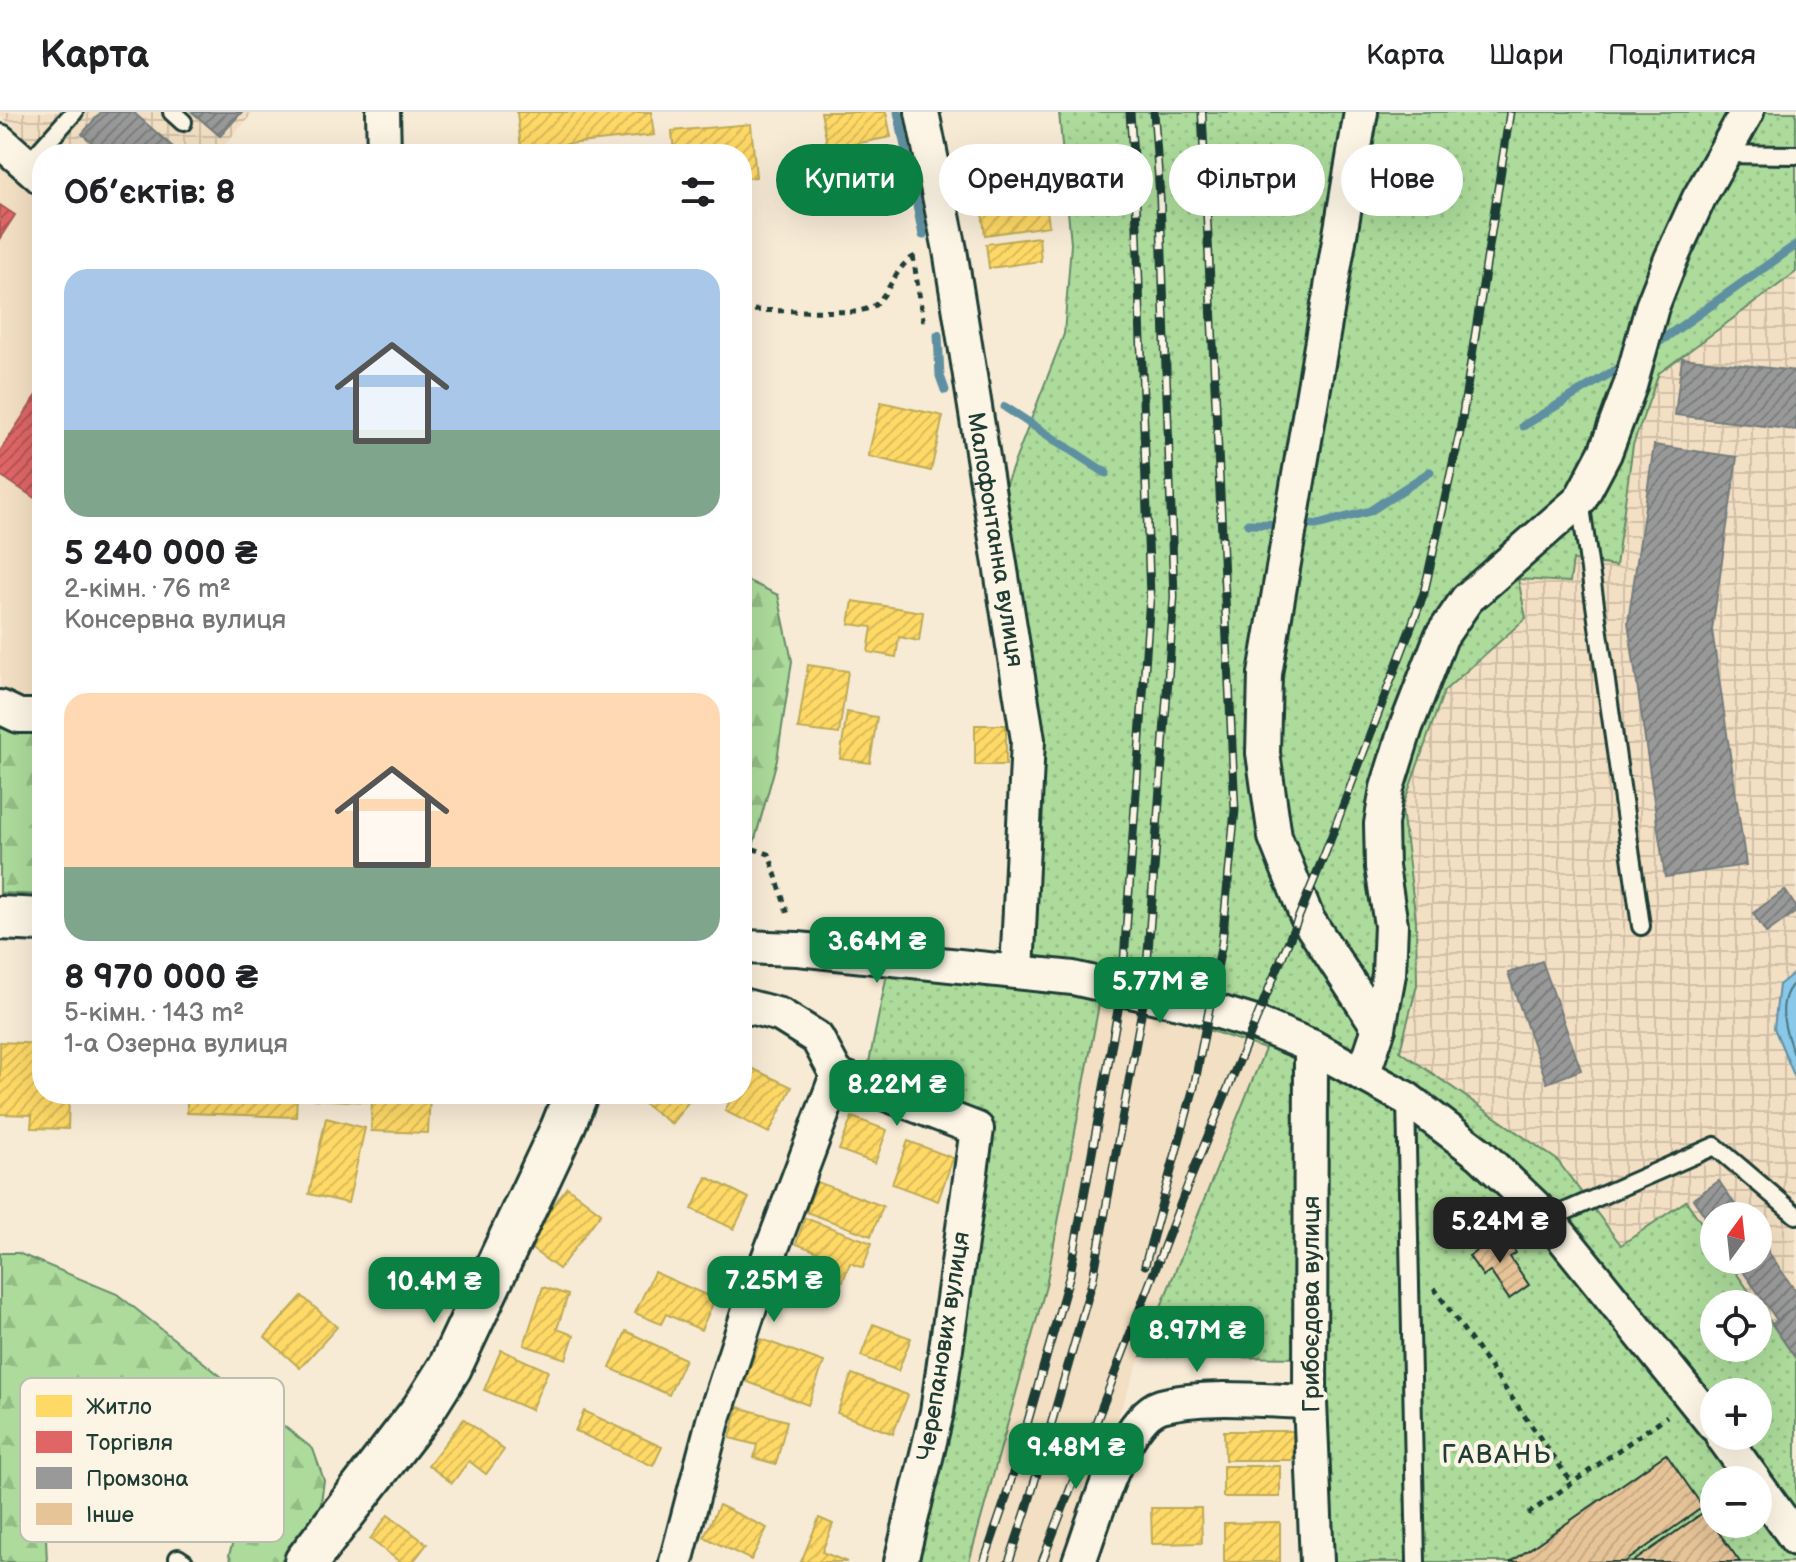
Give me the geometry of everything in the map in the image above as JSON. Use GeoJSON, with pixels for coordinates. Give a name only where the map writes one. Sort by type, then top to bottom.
{"type":"FeatureCollection","features":[{"type":"Feature","properties":{"kind":"street"},"geometry":{"type":"LineString","coordinates":[[383,112],[384,144]]}},
{"type":"Feature","properties":{"kind":"street","name":"Малофонтанна вулиця"},"geometry":{"type":"LineString","coordinates":[[922,112],[950,250],[1028,740],[1017,972]]}},
{"type":"Feature","properties":{"kind":"street"},"geometry":{"type":"LineString","coordinates":[[1361,112],[1265,674],[1263,753],[1275,837],[1308,920],[1379,1028]]}},
{"type":"Feature","properties":{"kind":"street"},"geometry":{"type":"LineString","coordinates":[[1363,1075],[1379,1028],[1389,974],[1391,925],[1382,867],[1381,824],[1387,788],[1406,727],[1441,637],[1467,599],[1580,500],[1605,453],[1630,386],[1652,307],[1671,259],[1747,112]]}},
{"type":"Feature","properties":{"kind":"street"},"geometry":{"type":"LineString","coordinates":[[0,141],[32,169]]}},
{"type":"Feature","properties":{"kind":"street"},"geometry":{"type":"LineString","coordinates":[[0,707],[19,716],[32,716]]}},
{"type":"Feature","properties":{"kind":"street"},"geometry":{"type":"LineString","coordinates":[[0,918],[32,920]]}},
{"type":"Feature","properties":{"kind":"street"},"geometry":{"type":"LineString","coordinates":[[752,947],[798,949],[1085,980],[1196,1005],[1255,1023],[1311,1046],[1406,1098],[1480,1154],[1548,1219],[1700,1406]]}},
{"type":"Feature","properties":{"kind":"street"},"geometry":{"type":"LineString","coordinates":[[676,1562],[713,1421],[751,1304],[837,1075],[817,1038],[780,1015],[752,1008]]}},
{"type":"Feature","properties":{"kind":"street","name":"Грибоєдова вулиця"},"geometry":{"type":"LineString","coordinates":[[1311,1046],[1310,1402],[1317,1562]]}},
{"type":"Feature","properties":{"kind":"street","name":"Черепанових вулиця"},"geometry":{"type":"LineString","coordinates":[[837,1075],[977,1129],[937,1412],[901,1562]]}},
{"type":"Feature","properties":{"kind":"street"},"geometry":{"type":"LineString","coordinates":[[306,1562],[423,1410],[450,1367],[572,1104]]}},
{"type":"Feature","properties":{"kind":"street"},"geometry":{"type":"LineString","coordinates":[[1079,1562],[1125,1441],[1140,1420],[1158,1407],[1231,1400],[1310,1402]]}},
{"type":"Feature","properties":{"kind":"street"},"geometry":{"type":"LineString","coordinates":[[1772,1506],[1796,1539]]}},
{"type":"Feature","properties":{"kind":"lane"},"geometry":{"type":"LineString","coordinates":[[53,144],[74,112]]}},
{"type":"Feature","properties":{"kind":"lane"},"geometry":{"type":"LineString","coordinates":[[1723,154],[1796,155]]}},
{"type":"Feature","properties":{"kind":"lane"},"geometry":{"type":"LineString","coordinates":[[1580,500],[1641,926]]}},
{"type":"Feature","properties":{"kind":"lane"},"geometry":{"type":"LineString","coordinates":[[1406,1098],[1416,1562]]}},
{"type":"Feature","properties":{"kind":"lane"},"geometry":{"type":"LineString","coordinates":[[1548,1219],[1715,1146],[1796,1215]]}},
{"type":"Feature","properties":{"kind":"path"},"geometry":{"type":"LineString","coordinates":[[752,310],[856,312],[874,307],[913,256],[923,319]]}},
{"type":"Feature","properties":{"kind":"path"},"geometry":{"type":"LineString","coordinates":[[752,848],[769,854],[798,949]]}},
{"type":"Feature","properties":{"kind":"path"},"geometry":{"type":"LineString","coordinates":[[1409,1253],[1572,1483]]}},
{"type":"Feature","properties":{"kind":"path"},"geometry":{"type":"LineString","coordinates":[[1528,1514],[1694,1398]]}},
{"type":"Feature","properties":{"kind":"shaded area"},"geometry":{"type":"Polygon","coordinates":[[[0,112],[254,112],[226,144],[33,144],[0,112]]]}},
{"type":"Feature","properties":{"kind":"shaded area"},"geometry":{"type":"Polygon","coordinates":[[[0,163],[32,191],[32,698],[23,698],[0,687],[0,163]]]}},
{"type":"Feature","properties":{"kind":"shaded area"},"geometry":{"type":"Polygon","coordinates":[[[1796,272],[1796,971],[1779,985],[1774,1028],[1796,1080],[1796,1359],[1772,1325],[1772,1290],[1748,1290],[1737,1274],[1772,1274],[1772,1202],[1700,1202],[1700,1221],[1686,1201],[1622,1245],[1557,1160],[1400,1051],[1417,985],[1416,921],[1402,810],[1444,691],[1526,618],[1518,579],[1573,560],[1616,565],[1633,445],[1659,373],[1796,272]]]}},
{"type":"Feature","properties":{"kind":"shaded area"},"geometry":{"type":"Polygon","coordinates":[[[1100,994],[1265,1049],[1141,1356],[1063,1562],[969,1562],[1046,1286],[1100,994]]]}},
{"type":"Feature","properties":{"kind":"green space"},"geometry":{"type":"Polygon","coordinates":[[[1059,112],[1796,112],[1796,272],[1659,373],[1633,445],[1616,566],[1573,560],[1570,582],[1518,579],[1526,618],[1444,691],[1402,809],[1416,921],[1417,985],[1400,1051],[1557,1160],[1621,1245],[1686,1201],[1700,1221],[1700,1274],[1737,1274],[1748,1290],[1700,1290],[1700,1362],[1772,1362],[1772,1324],[1796,1359],[1796,1562],[1424,1562],[1414,1084],[1331,1037],[1304,1068],[1309,1358],[1141,1356],[1265,1049],[1101,994],[1046,1286],[969,1562],[915,1562],[951,1416],[993,1120],[867,1072],[889,964],[1028,980],[1001,497],[1064,334],[1071,244],[1068,216],[1153,216],[1153,144],[1062,144],[1059,112]]]}},
{"type":"Feature","properties":{"kind":"green space"},"geometry":{"type":"Polygon","coordinates":[[[752,583],[778,595],[792,661],[777,760],[752,850],[752,583]]]}},
{"type":"Feature","properties":{"kind":"green space"},"geometry":{"type":"Polygon","coordinates":[[[0,728],[32,729],[32,895],[0,893],[0,728]]]}},
{"type":"Feature","properties":{"kind":"green space"},"geometry":{"type":"Polygon","coordinates":[[[1319,1071],[1400,1114],[1409,1562],[1326,1562],[1319,1071]]]}},
{"type":"Feature","properties":{"kind":"green space"},"geometry":{"type":"Polygon","coordinates":[[[0,1253],[18,1253],[117,1294],[223,1378],[20,1378],[20,1542],[46,1542],[47,1562],[0,1562],[0,1253]]]}},
{"type":"Feature","properties":{"kind":"green space"},"geometry":{"type":"Polygon","coordinates":[[[284,1426],[313,1449],[324,1480],[320,1510],[280,1562],[231,1562],[229,1555],[233,1542],[284,1542],[284,1426]]]}},
{"type":"Feature","properties":{"kind":"water"},"geometry":{"type":"Polygon","coordinates":[[[1796,971],[1796,1080],[1774,1028],[1779,985],[1796,971]]]}},
{"type":"Feature","properties":{"kind":"building: Житло"},"geometry":{"type":"Polygon","coordinates":[[[517,112],[651,112],[654,135],[568,144],[520,144],[517,112]]]}},
{"type":"Feature","properties":{"kind":"building: Житло"},"geometry":{"type":"Polygon","coordinates":[[[821,112],[886,112],[891,137],[854,144],[827,144],[821,112]]]}},
{"type":"Feature","properties":{"kind":"building: Житло"},"geometry":{"type":"Polygon","coordinates":[[[751,124],[756,177],[752,178],[752,144],[673,144],[672,131],[751,124]]]}},
{"type":"Feature","properties":{"kind":"building: Житло"},"geometry":{"type":"Polygon","coordinates":[[[983,216],[1048,216],[1049,226],[985,235],[983,216]]]}},
{"type":"Feature","properties":{"kind":"building: Житло"},"geometry":{"type":"Polygon","coordinates":[[[1039,237],[1041,261],[989,268],[986,244],[1039,237]]]}},
{"type":"Feature","properties":{"kind":"building: Житло"},"geometry":{"type":"Polygon","coordinates":[[[881,402],[943,416],[931,471],[868,456],[881,402]]]}},
{"type":"Feature","properties":{"kind":"building: Житло"},"geometry":{"type":"Polygon","coordinates":[[[853,601],[923,612],[919,641],[899,637],[896,657],[868,652],[872,627],[849,624],[853,601]]]}},
{"type":"Feature","properties":{"kind":"building: Житло"},"geometry":{"type":"Polygon","coordinates":[[[808,665],[848,671],[839,734],[798,729],[808,665]]]}},
{"type":"Feature","properties":{"kind":"building: Житло"},"geometry":{"type":"Polygon","coordinates":[[[847,712],[877,717],[870,763],[840,759],[847,712]]]}},
{"type":"Feature","properties":{"kind":"building: Житло"},"geometry":{"type":"Polygon","coordinates":[[[975,725],[1006,725],[1006,765],[975,765],[975,725]]]}},
{"type":"Feature","properties":{"kind":"building: Житло"},"geometry":{"type":"Polygon","coordinates":[[[0,1042],[32,1044],[32,1104],[69,1104],[68,1129],[31,1128],[32,1115],[0,1114],[0,1042]]]}},
{"type":"Feature","properties":{"kind":"building: Житло"},"geometry":{"type":"Polygon","coordinates":[[[752,1068],[792,1087],[769,1133],[725,1111],[728,1104],[752,1104],[752,1068]]]}},
{"type":"Feature","properties":{"kind":"building: Житло"},"geometry":{"type":"Polygon","coordinates":[[[187,1104],[297,1104],[296,1117],[187,1113],[187,1104]]]}},
{"type":"Feature","properties":{"kind":"building: Житло"},"geometry":{"type":"Polygon","coordinates":[[[372,1104],[429,1104],[428,1133],[371,1131],[372,1104]]]}},
{"type":"Feature","properties":{"kind":"building: Житло"},"geometry":{"type":"Polygon","coordinates":[[[644,1104],[687,1104],[672,1124],[644,1104]]]}},
{"type":"Feature","properties":{"kind":"building: Житло"},"geometry":{"type":"Polygon","coordinates":[[[852,1117],[887,1130],[875,1163],[839,1150],[852,1117]]]}},
{"type":"Feature","properties":{"kind":"building: Житло"},"geometry":{"type":"Polygon","coordinates":[[[326,1118],[365,1128],[348,1203],[309,1194],[326,1118]]]}},
{"type":"Feature","properties":{"kind":"building: Житло"},"geometry":{"type":"Polygon","coordinates":[[[908,1141],[953,1158],[938,1201],[892,1184],[908,1141]]]}},
{"type":"Feature","properties":{"kind":"building: Житло"},"geometry":{"type":"Polygon","coordinates":[[[707,1177],[749,1198],[734,1229],[692,1209],[707,1177]]]}},
{"type":"Feature","properties":{"kind":"building: Житло"},"geometry":{"type":"Polygon","coordinates":[[[817,1182],[883,1206],[871,1236],[806,1212],[817,1182]]]}},
{"type":"Feature","properties":{"kind":"building: Житло"},"geometry":{"type":"Polygon","coordinates":[[[567,1187],[601,1213],[559,1269],[525,1244],[567,1187]]]}},
{"type":"Feature","properties":{"kind":"building: Житло"},"geometry":{"type":"Polygon","coordinates":[[[805,1218],[872,1243],[863,1268],[850,1263],[843,1281],[822,1273],[829,1256],[796,1244],[805,1218]]]}},
{"type":"Feature","properties":{"kind":"building: Житло"},"geometry":{"type":"Polygon","coordinates":[[[654,1272],[715,1299],[701,1330],[666,1314],[661,1324],[635,1313],[654,1272]]]}},
{"type":"Feature","properties":{"kind":"building: Житло"},"geometry":{"type":"Polygon","coordinates":[[[543,1287],[568,1295],[557,1329],[574,1335],[566,1359],[524,1345],[543,1287]]]}},
{"type":"Feature","properties":{"kind":"building: Житло"},"geometry":{"type":"Polygon","coordinates":[[[302,1296],[337,1327],[300,1368],[265,1337],[302,1296]]]}},
{"type":"Feature","properties":{"kind":"building: Житло"},"geometry":{"type":"Polygon","coordinates":[[[873,1324],[911,1338],[898,1371],[861,1356],[873,1324]]]}},
{"type":"Feature","properties":{"kind":"building: Житло"},"geometry":{"type":"Polygon","coordinates":[[[626,1331],[685,1359],[669,1395],[610,1368],[626,1331]]]}},
{"type":"Feature","properties":{"kind":"building: Житло"},"geometry":{"type":"Polygon","coordinates":[[[761,1339],[824,1362],[808,1405],[745,1381],[761,1339]]]}},
{"type":"Feature","properties":{"kind":"building: Житло"},"geometry":{"type":"Polygon","coordinates":[[[501,1350],[548,1371],[531,1410],[484,1390],[501,1350]]]}},
{"type":"Feature","properties":{"kind":"building: Житло"},"geometry":{"type":"Polygon","coordinates":[[[852,1374],[908,1395],[893,1434],[837,1413],[852,1374]]]}},
{"type":"Feature","properties":{"kind":"building: Житло"},"geometry":{"type":"Polygon","coordinates":[[[738,1407],[787,1421],[776,1464],[754,1458],[757,1445],[730,1438],[738,1407]]]}},
{"type":"Feature","properties":{"kind":"building: Житло"},"geometry":{"type":"Polygon","coordinates":[[[584,1411],[662,1447],[653,1466],[575,1431],[584,1411]]]}},
{"type":"Feature","properties":{"kind":"building: Житло"},"geometry":{"type":"Polygon","coordinates":[[[464,1419],[504,1450],[486,1474],[469,1461],[452,1483],[428,1465],[464,1419]]]}},
{"type":"Feature","properties":{"kind":"building: Житло"},"geometry":{"type":"Polygon","coordinates":[[[1224,1431],[1293,1431],[1293,1460],[1225,1460],[1224,1431]]]}},
{"type":"Feature","properties":{"kind":"building: Житло"},"geometry":{"type":"Polygon","coordinates":[[[1223,1466],[1280,1466],[1280,1497],[1223,1497],[1223,1466]]]}},
{"type":"Feature","properties":{"kind":"building: Житло"},"geometry":{"type":"Polygon","coordinates":[[[719,1505],[767,1528],[751,1560],[704,1537],[719,1505]]]}},
{"type":"Feature","properties":{"kind":"building: Житло"},"geometry":{"type":"Polygon","coordinates":[[[1151,1508],[1201,1508],[1202,1543],[1152,1544],[1151,1508]]]}},
{"type":"Feature","properties":{"kind":"building: Житло"},"geometry":{"type":"Polygon","coordinates":[[[388,1515],[427,1544],[413,1562],[400,1562],[370,1539],[388,1515]]]}},
{"type":"Feature","properties":{"kind":"building: Житло"},"geometry":{"type":"Polygon","coordinates":[[[819,1518],[833,1524],[822,1552],[847,1562],[801,1562],[819,1518]]]}},
{"type":"Feature","properties":{"kind":"building: Житло"},"geometry":{"type":"Polygon","coordinates":[[[1280,1522],[1280,1562],[1224,1562],[1224,1523],[1280,1522]]]}},
{"type":"Feature","properties":{"kind":"building: Торгівля"},"geometry":{"type":"Polygon","coordinates":[[[0,205],[15,215],[0,238],[0,205]]]}},
{"type":"Feature","properties":{"kind":"building: Торгівля"},"geometry":{"type":"Polygon","coordinates":[[[32,402],[32,496],[0,475],[0,451],[32,402]]]}},
{"type":"Feature","properties":{"kind":"building: Промзона"},"geometry":{"type":"Polygon","coordinates":[[[101,112],[133,112],[170,144],[94,144],[82,134],[101,112]]]}},
{"type":"Feature","properties":{"kind":"building: Промзона"},"geometry":{"type":"Polygon","coordinates":[[[192,112],[242,112],[220,136],[192,112]]]}},
{"type":"Feature","properties":{"kind":"building: Промзона"},"geometry":{"type":"Polygon","coordinates":[[[1682,358],[1796,371],[1796,430],[1675,415],[1682,358]]]}},
{"type":"Feature","properties":{"kind":"building: Промзона"},"geometry":{"type":"Polygon","coordinates":[[[1654,445],[1737,457],[1712,630],[1746,865],[1665,877],[1628,622],[1654,445]]]}},
{"type":"Feature","properties":{"kind":"building: Промзона"},"geometry":{"type":"Polygon","coordinates":[[[1785,890],[1796,912],[1766,933],[1753,913],[1785,890]]]}},
{"type":"Feature","properties":{"kind":"building: Промзона"},"geometry":{"type":"Polygon","coordinates":[[[1542,961],[1581,1070],[1547,1083],[1508,973],[1542,961]]]}},
{"type":"Feature","properties":{"kind":"building: Промзона"},"geometry":{"type":"Polygon","coordinates":[[[1719,1181],[1733,1202],[1700,1202],[1700,1209],[1693,1199],[1719,1181]]]}},
{"type":"Feature","properties":{"kind":"building: Промзона"},"geometry":{"type":"Polygon","coordinates":[[[1772,1257],[1796,1292],[1796,1306],[1777,1320],[1772,1313],[1772,1290],[1756,1290],[1745,1274],[1772,1274],[1772,1257]]]}},
{"type":"Feature","properties":{"kind":"building: Промзона"},"geometry":{"type":"Polygon","coordinates":[[[1796,1306],[1796,1359],[1772,1324],[1796,1306]]]}},
{"type":"Feature","properties":{"kind":"building: Інше"},"geometry":{"type":"Polygon","coordinates":[[[1503,1233],[1516,1253],[1510,1257],[1529,1285],[1509,1299],[1490,1271],[1483,1276],[1469,1256],[1503,1233]]]}},
{"type":"Feature","properties":{"kind":"building: Інше"},"geometry":{"type":"Polygon","coordinates":[[[1666,1454],[1700,1503],[1700,1509],[1625,1562],[1511,1562],[1666,1454]]]}},
{"type":"Feature","properties":{"kind":"building: Інше"},"geometry":{"type":"Polygon","coordinates":[[[1700,1515],[1700,1538],[1723,1538],[1740,1562],[1633,1562],[1700,1515]]]}},
{"type":"Feature","properties":{"kind":"waterway"},"geometry":{"type":"LineString","coordinates":[[898,112],[923,235]]}},
{"type":"Feature","properties":{"kind":"waterway"},"geometry":{"type":"LineString","coordinates":[[1649,349],[1796,245]]}},
{"type":"Feature","properties":{"kind":"waterway"},"geometry":{"type":"LineString","coordinates":[[938,335],[940,376],[945,390]]}},
{"type":"Feature","properties":{"kind":"waterway"},"geometry":{"type":"LineString","coordinates":[[1523,426],[1627,363]]}},
{"type":"Feature","properties":{"kind":"waterway"},"geometry":{"type":"LineString","coordinates":[[1005,407],[1106,473]]}},
{"type":"Feature","properties":{"kind":"waterway"},"geometry":{"type":"LineString","coordinates":[[1248,524],[1317,525],[1370,511],[1430,472]]}},
{"type":"Feature","properties":{"kind":"railway"},"geometry":{"type":"LineString","coordinates":[[984,1562],[1005,1501],[1070,1274],[1122,988],[1150,597],[1130,112]]}},
{"type":"Feature","properties":{"kind":"railway"},"geometry":{"type":"LineString","coordinates":[[1009,1562],[1093,1279],[1145,993],[1174,597],[1160,198],[1154,112]]}},
{"type":"Feature","properties":{"kind":"railway"},"geometry":{"type":"LineString","coordinates":[[1145,1265],[1194,1087],[1222,943],[1235,810],[1202,112]]}},
{"type":"Feature","properties":{"kind":"railway"},"geometry":{"type":"LineString","coordinates":[[1042,1562],[1189,1182],[1326,851],[1424,593],[1460,432],[1510,112]]}},
{"type":"Feature","properties":{"kind":"district","name":"ГАВАНЬ"},"geometry":{"type":"Point","coordinates":[1497,1454]}}]}
